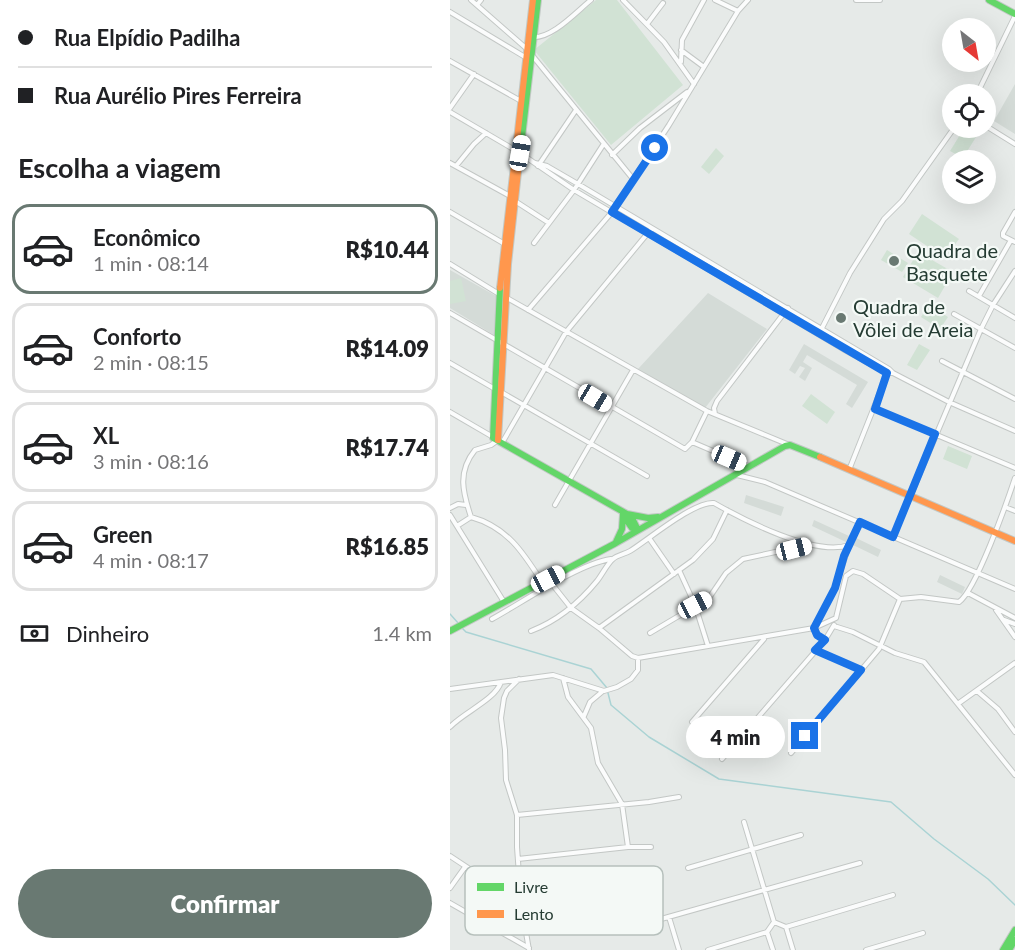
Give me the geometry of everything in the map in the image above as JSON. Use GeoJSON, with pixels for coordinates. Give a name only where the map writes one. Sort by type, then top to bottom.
{"type":"FeatureCollection","features":[{"type":"Feature","properties":{"kind":"street"},"geometry":{"type":"LineString","coordinates":[[471,0],[528,53],[633,179]]}},
{"type":"Feature","properties":{"kind":"street"},"geometry":{"type":"LineString","coordinates":[[477,5],[481,0]]}},
{"type":"Feature","properties":{"kind":"street"},"geometry":{"type":"LineString","coordinates":[[502,295],[533,0]]}},
{"type":"Feature","properties":{"kind":"street"},"geometry":{"type":"LineString","coordinates":[[530,37],[538,0]]}},
{"type":"Feature","properties":{"kind":"street"},"geometry":{"type":"LineString","coordinates":[[530,37],[547,35],[591,0]]}},
{"type":"Feature","properties":{"kind":"street"},"geometry":{"type":"LineString","coordinates":[[623,0],[664,42],[681,63],[694,85]]}},
{"type":"Feature","properties":{"kind":"street"},"geometry":{"type":"LineString","coordinates":[[681,63],[682,40],[704,0]]}},
{"type":"Feature","properties":{"kind":"street"},"geometry":{"type":"LineString","coordinates":[[715,0],[738,10]]}},
{"type":"Feature","properties":{"kind":"street"},"geometry":{"type":"LineString","coordinates":[[528,310],[612,212],[655,148],[738,10],[748,0]]}},
{"type":"Feature","properties":{"kind":"street"},"geometry":{"type":"LineString","coordinates":[[856,0],[880,0]]}},
{"type":"Feature","properties":{"kind":"street"},"geometry":{"type":"LineString","coordinates":[[981,84],[1015,15],[989,0]]}},
{"type":"Feature","properties":{"kind":"street"},"geometry":{"type":"LineString","coordinates":[[647,24],[663,3]]}},
{"type":"Feature","properties":{"kind":"street"},"geometry":{"type":"LineString","coordinates":[[450,12],[528,53]]}},
{"type":"Feature","properties":{"kind":"street"},"geometry":{"type":"LineString","coordinates":[[681,49],[704,67]]}},
{"type":"Feature","properties":{"kind":"street"},"geometry":{"type":"LineString","coordinates":[[518,152],[526,120],[528,53]]}},
{"type":"Feature","properties":{"kind":"street"},"geometry":{"type":"LineString","coordinates":[[450,61],[521,101]]}},
{"type":"Feature","properties":{"kind":"street"},"geometry":{"type":"LineString","coordinates":[[474,74],[450,110],[538,164],[578,184],[822,328],[888,371]]}},
{"type":"Feature","properties":{"kind":"street"},"geometry":{"type":"LineString","coordinates":[[612,155],[640,128],[690,90]]}},
{"type":"Feature","properties":{"kind":"street"},"geometry":{"type":"LineString","coordinates":[[538,164],[576,110]]}},
{"type":"Feature","properties":{"kind":"street"},"geometry":{"type":"LineString","coordinates":[[996,132],[1015,144]]}},
{"type":"Feature","properties":{"kind":"street"},"geometry":{"type":"LineString","coordinates":[[456,166],[486,133]]}},
{"type":"Feature","properties":{"kind":"street"},"geometry":{"type":"LineString","coordinates":[[822,328],[850,273],[884,219],[902,201],[946,138]]}},
{"type":"Feature","properties":{"kind":"street"},"geometry":{"type":"LineString","coordinates":[[534,243],[574,190],[603,145]]}},
{"type":"Feature","properties":{"kind":"street"},"geometry":{"type":"LineString","coordinates":[[450,163],[512,198],[549,223]]}},
{"type":"Feature","properties":{"kind":"street"},"geometry":{"type":"LineString","coordinates":[[538,164],[574,190],[784,314],[949,402],[1015,431]]}},
{"type":"Feature","properties":{"kind":"street"},"geometry":{"type":"LineString","coordinates":[[497,441],[503,243],[512,198]]}},
{"type":"Feature","properties":{"kind":"street"},"geometry":{"type":"LineString","coordinates":[[450,212],[503,243]]}},
{"type":"Feature","properties":{"kind":"street"},"geometry":{"type":"LineString","coordinates":[[979,296],[1013,241],[1004,236],[1003,231],[1015,212]]}},
{"type":"Feature","properties":{"kind":"street"},"geometry":{"type":"LineString","coordinates":[[652,228],[566,332],[524,406],[497,441],[475,450],[465,466],[462,486],[471,517],[490,524],[512,539],[571,608],[632,656],[638,658],[765,638],[814,628],[836,618]]}},
{"type":"Feature","properties":{"kind":"street"},"geometry":{"type":"LineString","coordinates":[[450,264],[715,415],[1015,541]]}},
{"type":"Feature","properties":{"kind":"street"},"geometry":{"type":"LineString","coordinates":[[893,537],[981,329],[993,305],[1013,279],[1015,271]]}},
{"type":"Feature","properties":{"kind":"street"},"geometry":{"type":"LineString","coordinates":[[969,291],[1015,318]]}},
{"type":"Feature","properties":{"kind":"street"},"geometry":{"type":"LineString","coordinates":[[715,415],[714,408],[717,401],[788,308]]}},
{"type":"Feature","properties":{"kind":"street"},"geometry":{"type":"LineString","coordinates":[[450,313],[612,408],[688,449],[707,411]]}},
{"type":"Feature","properties":{"kind":"street"},"geometry":{"type":"LineString","coordinates":[[954,314],[1015,348]]}},
{"type":"Feature","properties":{"kind":"street"},"geometry":{"type":"LineString","coordinates":[[942,361],[1015,399]]}},
{"type":"Feature","properties":{"kind":"street"},"geometry":{"type":"LineString","coordinates":[[450,363],[647,476]]}},
{"type":"Feature","properties":{"kind":"street"},"geometry":{"type":"LineString","coordinates":[[555,505],[633,370]]}},
{"type":"Feature","properties":{"kind":"street"},"geometry":{"type":"LineString","coordinates":[[849,470],[875,409],[888,371]]}},
{"type":"Feature","properties":{"kind":"street"},"geometry":{"type":"LineString","coordinates":[[875,409],[1015,468]]}},
{"type":"Feature","properties":{"kind":"street"},"geometry":{"type":"LineString","coordinates":[[450,412],[632,518],[638,530]]}},
{"type":"Feature","properties":{"kind":"street"},"geometry":{"type":"LineString","coordinates":[[692,442],[748,466]]}},
{"type":"Feature","properties":{"kind":"street"},"geometry":{"type":"LineString","coordinates":[[450,631],[616,543],[780,448],[790,446]]}},
{"type":"Feature","properties":{"kind":"street"},"geometry":{"type":"LineString","coordinates":[[733,475],[765,482],[1015,589]]}},
{"type":"Feature","properties":{"kind":"street"},"geometry":{"type":"LineString","coordinates":[[722,759],[825,640],[834,626],[844,580],[851,571],[863,574],[900,599],[921,597],[953,603],[961,601],[968,593],[995,532],[1015,478]]}},
{"type":"Feature","properties":{"kind":"street"},"geometry":{"type":"LineString","coordinates":[[492,619],[587,567],[629,551],[706,503],[714,503],[762,527],[810,545],[828,548],[849,545]]}},
{"type":"Feature","properties":{"kind":"street"},"geometry":{"type":"LineString","coordinates":[[450,508],[458,504],[467,506]]}},
{"type":"Feature","properties":{"kind":"street"},"geometry":{"type":"LineString","coordinates":[[1005,507],[1015,511]]}},
{"type":"Feature","properties":{"kind":"street"},"geometry":{"type":"LineString","coordinates":[[599,628],[693,560],[713,539],[727,510]]}},
{"type":"Feature","properties":{"kind":"street"},"geometry":{"type":"LineString","coordinates":[[624,513],[648,518],[662,516]]}},
{"type":"Feature","properties":{"kind":"street"},"geometry":{"type":"LineString","coordinates":[[616,543],[622,529],[624,513]]}},
{"type":"Feature","properties":{"kind":"street"},"geometry":{"type":"LineString","coordinates":[[450,515],[504,602]]}},
{"type":"Feature","properties":{"kind":"street"},"geometry":{"type":"LineString","coordinates":[[457,526],[471,517]]}},
{"type":"Feature","properties":{"kind":"street"},"geometry":{"type":"LineString","coordinates":[[814,628],[835,588],[849,545],[860,522]]}},
{"type":"Feature","properties":{"kind":"street"},"geometry":{"type":"LineString","coordinates":[[649,537],[674,574]]}},
{"type":"Feature","properties":{"kind":"street"},"geometry":{"type":"LineString","coordinates":[[650,633],[711,596],[720,580],[743,559],[810,545]]}},
{"type":"Feature","properties":{"kind":"street"},"geometry":{"type":"LineString","coordinates":[[531,631],[549,623],[571,608],[596,583],[612,559]]}},
{"type":"Feature","properties":{"kind":"street"},"geometry":{"type":"LineString","coordinates":[[680,570],[695,605],[708,646]]}},
{"type":"Feature","properties":{"kind":"street"},"geometry":{"type":"LineString","coordinates":[[968,593],[1015,618]]}},
{"type":"Feature","properties":{"kind":"street"},"geometry":{"type":"LineString","coordinates":[[791,753],[881,646],[900,599]]}},
{"type":"Feature","properties":{"kind":"street"},"geometry":{"type":"LineString","coordinates":[[994,607],[1015,637]]}},
{"type":"Feature","properties":{"kind":"street"},"geometry":{"type":"LineString","coordinates":[[1003,620],[1015,624]]}},
{"type":"Feature","properties":{"kind":"street"},"geometry":{"type":"LineString","coordinates":[[834,626],[853,632],[895,653],[924,662],[1015,775]]}},
{"type":"Feature","properties":{"kind":"street"},"geometry":{"type":"LineString","coordinates":[[814,628],[817,635],[825,640]]}},
{"type":"Feature","properties":{"kind":"street"},"geometry":{"type":"LineString","coordinates":[[692,722],[765,638]]}},
{"type":"Feature","properties":{"kind":"street"},"geometry":{"type":"LineString","coordinates":[[748,641],[754,650]]}},
{"type":"Feature","properties":{"kind":"street"},"geometry":{"type":"LineString","coordinates":[[815,650],[861,670]]}},
{"type":"Feature","properties":{"kind":"street"},"geometry":{"type":"LineString","coordinates":[[584,716],[590,702],[604,691],[631,679],[638,670],[638,658]]}},
{"type":"Feature","properties":{"kind":"street"},"geometry":{"type":"LineString","coordinates":[[959,704],[1015,663]]}},
{"type":"Feature","properties":{"kind":"street"},"geometry":{"type":"LineString","coordinates":[[450,689],[553,675],[604,691]]}},
{"type":"Feature","properties":{"kind":"street"},"geometry":{"type":"LineString","coordinates":[[563,677],[568,697],[584,716],[593,736],[598,763],[622,804],[628,847]]}},
{"type":"Feature","properties":{"kind":"street"},"geometry":{"type":"LineString","coordinates":[[518,866],[517,815],[506,780],[501,718],[507,691],[519,679]]}},
{"type":"Feature","properties":{"kind":"street"},"geometry":{"type":"LineString","coordinates":[[450,727],[497,691],[501,682]]}},
{"type":"Feature","properties":{"kind":"street"},"geometry":{"type":"LineString","coordinates":[[977,690],[998,709],[1015,732]]}},
{"type":"Feature","properties":{"kind":"street"},"geometry":{"type":"LineString","coordinates":[[517,815],[679,798]]}},
{"type":"Feature","properties":{"kind":"street"},"geometry":{"type":"LineString","coordinates":[[744,822],[774,922]]}},
{"type":"Feature","properties":{"kind":"street"},"geometry":{"type":"LineString","coordinates":[[688,868],[801,835]]}},
{"type":"Feature","properties":{"kind":"street"},"geometry":{"type":"LineString","coordinates":[[518,859],[628,847],[651,847]]}},
{"type":"Feature","properties":{"kind":"street"},"geometry":{"type":"LineString","coordinates":[[450,856],[465,866],[450,888]]}},
{"type":"Feature","properties":{"kind":"street"},"geometry":{"type":"LineString","coordinates":[[663,919],[860,863]]}},
{"type":"Feature","properties":{"kind":"street"},"geometry":{"type":"LineString","coordinates":[[774,922],[786,927],[893,895]]}},
{"type":"Feature","properties":{"kind":"street"},"geometry":{"type":"LineString","coordinates":[[450,903],[465,912]]}},
{"type":"Feature","properties":{"kind":"street"},"geometry":{"type":"LineString","coordinates":[[669,917],[680,950]]}},
{"type":"Feature","properties":{"kind":"street"},"geometry":{"type":"LineString","coordinates":[[708,950],[767,932],[774,922]]}},
{"type":"Feature","properties":{"kind":"street"},"geometry":{"type":"LineString","coordinates":[[786,927],[793,950]]}},
{"type":"Feature","properties":{"kind":"street"},"geometry":{"type":"LineString","coordinates":[[1004,950],[1015,930]]}},
{"type":"Feature","properties":{"kind":"street"},"geometry":{"type":"LineString","coordinates":[[767,932],[773,950]]}},
{"type":"Feature","properties":{"kind":"street"},"geometry":{"type":"LineString","coordinates":[[866,950],[923,933]]}},
{"type":"Feature","properties":{"kind":"street"},"geometry":{"type":"LineString","coordinates":[[505,935],[529,949]]}},
{"type":"Feature","properties":{"kind":"street"},"geometry":{"type":"LineString","coordinates":[[1009,950],[1015,940]]}},
{"type":"Feature","properties":{"kind":"shaded area"},"geometry":{"type":"Polygon","coordinates":[[[1015,84],[1015,134],[996,122],[996,117],[1015,84]]]}},
{"type":"Feature","properties":{"kind":"shaded area"},"geometry":{"type":"Polygon","coordinates":[[[450,270],[496,296],[494,335],[450,308],[450,270]]]}},
{"type":"Feature","properties":{"kind":"shaded area"},"geometry":{"type":"Polygon","coordinates":[[[708,293],[767,329],[705,408],[638,369],[708,293]]]}},
{"type":"Feature","properties":{"kind":"shaded area"},"geometry":{"type":"Polygon","coordinates":[[[804,344],[868,382],[852,408],[846,404],[857,385],[807,355],[803,362],[812,368],[805,381],[799,377],[805,368],[800,366],[795,374],[789,370],[804,344]]]}},
{"type":"Feature","properties":{"kind":"shaded area"},"geometry":{"type":"Polygon","coordinates":[[[746,495],[784,507],[781,516],[744,503],[746,495]]]}},
{"type":"Feature","properties":{"kind":"shaded area"},"geometry":{"type":"Polygon","coordinates":[[[814,520],[849,536],[846,542],[812,526],[814,520]]]}},
{"type":"Feature","properties":{"kind":"shaded area"},"geometry":{"type":"Polygon","coordinates":[[[856,538],[881,550],[878,557],[853,545],[856,538]]]}},
{"type":"Feature","properties":{"kind":"shaded area"},"geometry":{"type":"Polygon","coordinates":[[[940,575],[965,587],[962,594],[937,582],[940,575]]]}},
{"type":"Feature","properties":{"kind":"green space"},"geometry":{"type":"Polygon","coordinates":[[[596,0],[617,0],[683,85],[611,145],[534,50],[596,0]]]}},
{"type":"Feature","properties":{"kind":"green space"},"geometry":{"type":"Polygon","coordinates":[[[958,138],[975,138],[968,150],[951,150],[958,138]]]}},
{"type":"Feature","properties":{"kind":"green space"},"geometry":{"type":"Polygon","coordinates":[[[716,148],[724,156],[709,174],[701,167],[716,148]]]}},
{"type":"Feature","properties":{"kind":"green space"},"geometry":{"type":"Polygon","coordinates":[[[922,214],[959,239],[945,258],[909,234],[922,214]]]}},
{"type":"Feature","properties":{"kind":"green space","name":"Quadra de Basquete"},"geometry":{"type":"Polygon","coordinates":[[[887,250],[908,263],[902,272],[881,260],[887,250]]]}},
{"type":"Feature","properties":{"kind":"green space"},"geometry":{"type":"Polygon","coordinates":[[[918,252],[953,272],[938,298],[903,277],[918,252]]]}},
{"type":"Feature","properties":{"kind":"green space"},"geometry":{"type":"Polygon","coordinates":[[[461,278],[466,301],[450,304],[450,281],[461,278]]]}},
{"type":"Feature","properties":{"kind":"green space"},"geometry":{"type":"Polygon","coordinates":[[[929,305],[948,317],[940,329],[921,317],[929,305]]]}},
{"type":"Feature","properties":{"kind":"green space"},"geometry":{"type":"Polygon","coordinates":[[[919,344],[930,350],[917,370],[907,365],[919,344]]]}},
{"type":"Feature","properties":{"kind":"green space"},"geometry":{"type":"Polygon","coordinates":[[[811,394],[835,412],[827,424],[802,406],[811,394]]]}},
{"type":"Feature","properties":{"kind":"green space"},"geometry":{"type":"Polygon","coordinates":[[[948,446],[972,456],[967,469],[943,459],[948,446]]]}},
{"type":"Feature","properties":{"kind":"waterway"},"geometry":{"type":"LineString","coordinates":[[450,614],[459,624]]}},
{"type":"Feature","properties":{"kind":"waterway"},"geometry":{"type":"LineString","coordinates":[[462,628],[466,632],[591,669],[607,688]]}},
{"type":"Feature","properties":{"kind":"waterway"},"geometry":{"type":"LineString","coordinates":[[608,693],[611,705],[649,737],[719,779],[891,802],[934,839],[988,879],[1015,905]]}},
{"type":"Feature","properties":{"kind":"traffic: fast"},"geometry":{"type":"LineString","coordinates":[[519,163],[538,0]]}},
{"type":"Feature","properties":{"kind":"traffic: fast"},"geometry":{"type":"LineString","coordinates":[[989,0],[1015,14]]}},
{"type":"Feature","properties":{"kind":"traffic: fast"},"geometry":{"type":"LineString","coordinates":[[500,288],[493,438],[627,514],[632,518],[638,530]]}},
{"type":"Feature","properties":{"kind":"traffic: fast"},"geometry":{"type":"LineString","coordinates":[[450,631],[616,543],[785,446],[790,445],[820,457]]}},
{"type":"Feature","properties":{"kind":"traffic: fast"},"geometry":{"type":"LineString","coordinates":[[616,542],[622,529],[623,514]]}},
{"type":"Feature","properties":{"kind":"traffic: fast"},"geometry":{"type":"LineString","coordinates":[[627,514],[648,518],[658,517]]}},
{"type":"Feature","properties":{"kind":"traffic: fast"},"geometry":{"type":"LineString","coordinates":[[623,515],[632,528],[638,530]]}},
{"type":"Feature","properties":{"kind":"traffic: fast"},"geometry":{"type":"LineString","coordinates":[[1003,950],[1015,930]]}},
{"type":"Feature","properties":{"kind":"traffic: fast"},"geometry":{"type":"LineString","coordinates":[[1009,950],[1015,940]]}},
{"type":"Feature","properties":{"kind":"traffic: slow"},"geometry":{"type":"LineString","coordinates":[[500,288],[533,0]]}},
{"type":"Feature","properties":{"kind":"traffic: slow"},"geometry":{"type":"LineString","coordinates":[[498,440],[508,264],[519,163]]}},
{"type":"Feature","properties":{"kind":"traffic: slow"},"geometry":{"type":"LineString","coordinates":[[820,457],[1015,541]]}},
{"type":"Feature","properties":{"kind":"place","name":"Quadra de Basquete"},"geometry":{"type":"Point","coordinates":[894,261]}},
{"type":"Feature","properties":{"kind":"place","name":"Quadra de Vôlei de Areia"},"geometry":{"type":"Point","coordinates":[841,318]}},
{"type":"Feature","properties":{"kind":"route"},"geometry":{"type":"LineString","coordinates":[[655,148],[612,212],[887,373],[875,409],[935,434],[893,537],[860,522],[844,556],[835,588],[814,628],[817,635],[825,640],[815,650],[861,670],[805,736]]}}]}
